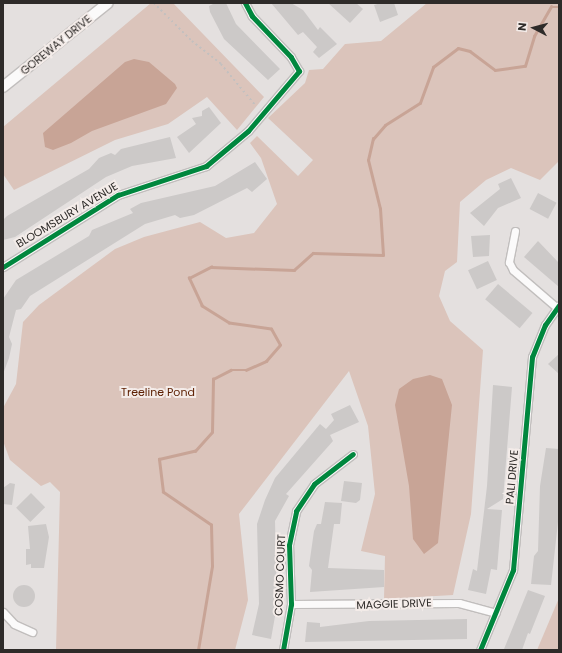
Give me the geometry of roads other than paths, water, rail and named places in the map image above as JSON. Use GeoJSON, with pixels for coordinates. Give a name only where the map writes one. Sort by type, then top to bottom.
{"type":"FeatureCollection","features":[{"type":"Feature","properties":{"kind":"street","name":"GOREWAY DRIVE"},"geometry":{"type":"LineString","coordinates":[[3,87],[108,3]]}},
{"type":"Feature","properties":{"kind":"street","name":"BLOOMSBURY AVENUE"},"geometry":{"type":"LineString","coordinates":[[3,267],[118,195],[206,166],[248,131],[298,71],[291,57],[252,16],[245,3]]}},
{"type":"Feature","properties":{"kind":"street"},"geometry":{"type":"LineString","coordinates":[[515,231],[509,262],[513,270],[558,306]]}},
{"type":"Feature","properties":{"kind":"street","name":"PALI DRIVE"},"geometry":{"type":"LineString","coordinates":[[480,650],[510,583],[516,556],[532,357],[538,338],[558,306]]}},
{"type":"Feature","properties":{"kind":"street","name":"COSMO COURT"},"geometry":{"type":"LineString","coordinates":[[282,650],[292,604],[289,545],[296,511],[314,484],[353,454]]}},
{"type":"Feature","properties":{"kind":"street","name":"MAGGIE DRIVE"},"geometry":{"type":"LineString","coordinates":[[292,604],[459,602],[496,613]]}},
{"type":"Feature","properties":{"kind":"street"},"geometry":{"type":"LineString","coordinates":[[3,612],[14,624],[32,632]]}},
{"type":"Feature","properties":{"kind":"waterway"},"geometry":{"type":"LineString","coordinates":[[198,650],[212,566],[211,525],[163,492],[159,459],[195,451],[212,432],[213,379],[231,370],[246,370],[266,361],[280,345],[271,329],[229,323],[202,306],[189,278],[211,267],[294,270],[313,253],[383,255],[380,209],[368,160],[373,139],[385,125],[420,103],[433,67],[458,48],[470,51],[495,70],[525,66],[534,36],[551,7],[559,7]]}},
{"type":"Feature","properties":{"kind":"park label","name":"Treeline Pond"},"geometry":{"type":"Point","coordinates":[158,392]}}]}
